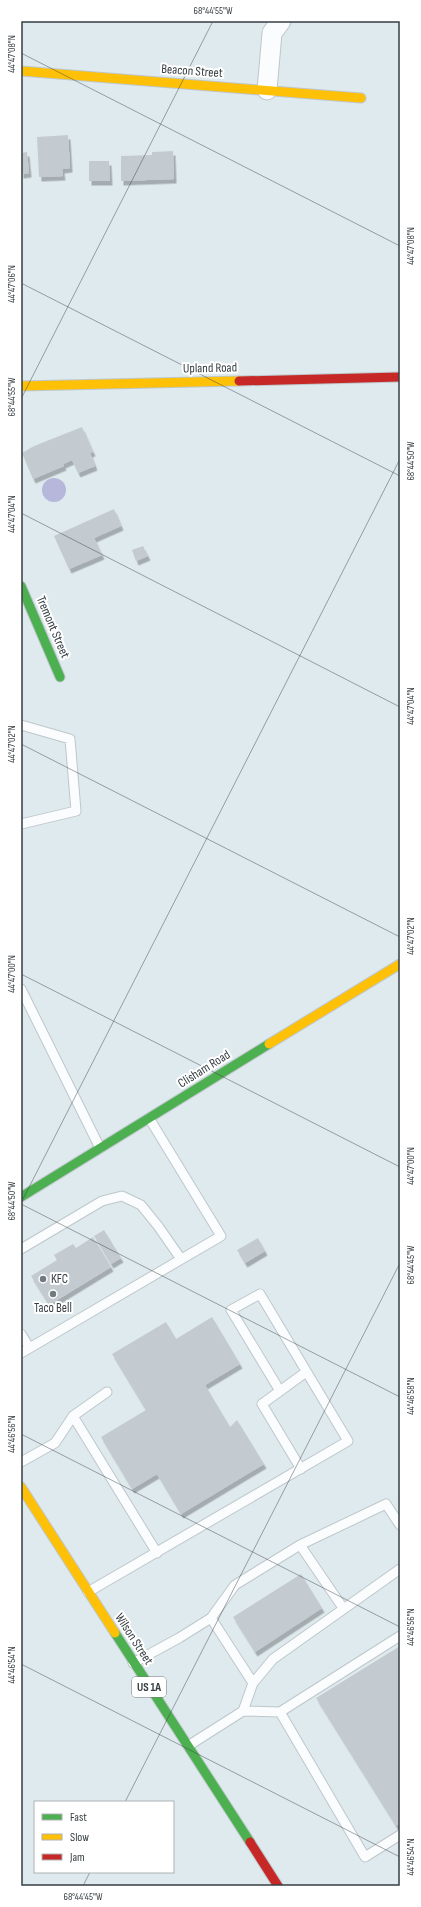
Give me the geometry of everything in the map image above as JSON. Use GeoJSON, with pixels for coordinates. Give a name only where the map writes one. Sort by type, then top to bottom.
{"type":"FeatureCollection","features":[{"type":"Feature","properties":{"kind":"street"},"geometry":{"type":"LineString","coordinates":[[267,90],[272,33],[281,21]]}},
{"type":"Feature","properties":{"kind":"street","name":"Beacon Street"},"geometry":{"type":"LineString","coordinates":[[21,72],[361,98]]}},
{"type":"Feature","properties":{"kind":"street","name":"Upland Road"},"geometry":{"type":"LineString","coordinates":[[21,386],[400,377]]}},
{"type":"Feature","properties":{"kind":"street","name":"Tremont Street"},"geometry":{"type":"LineString","coordinates":[[21,586],[60,677]]}},
{"type":"Feature","properties":{"kind":"street","name":"Clisham Road"},"geometry":{"type":"LineString","coordinates":[[21,1197],[400,964]]}},
{"type":"Feature","properties":{"kind":"street","name":"Wilson Street"},"geometry":{"type":"LineString","coordinates":[[21,1487],[278,1886]]}},
{"type":"Feature","properties":{"kind":"lane"},"geometry":{"type":"LineString","coordinates":[[21,725],[70,739],[76,810],[21,824]]}},
{"type":"Feature","properties":{"kind":"lane"},"geometry":{"type":"LineString","coordinates":[[21,989],[100,1148]]}},
{"type":"Feature","properties":{"kind":"lane"},"geometry":{"type":"LineString","coordinates":[[21,1353],[221,1236],[149,1118]]}},
{"type":"Feature","properties":{"kind":"lane"},"geometry":{"type":"LineString","coordinates":[[21,1249],[102,1201],[122,1196],[141,1205],[181,1259]]}},
{"type":"Feature","properties":{"kind":"lane"},"geometry":{"type":"LineString","coordinates":[[88,1592],[158,1553],[348,1441],[260,1294],[231,1310],[280,1391]]}},
{"type":"Feature","properties":{"kind":"lane"},"geometry":{"type":"LineString","coordinates":[[21,1334],[29,1348]]}},
{"type":"Feature","properties":{"kind":"lane"},"geometry":{"type":"LineString","coordinates":[[301,1469],[262,1404],[306,1372]]}},
{"type":"Feature","properties":{"kind":"lane"},"geometry":{"type":"LineString","coordinates":[[21,1462],[55,1443],[73,1416],[107,1392]]}},
{"type":"Feature","properties":{"kind":"lane"},"geometry":{"type":"LineString","coordinates":[[73,1416],[158,1553]]}},
{"type":"Feature","properties":{"kind":"lane"},"geometry":{"type":"LineString","coordinates":[[133,1663],[179,1638],[211,1618],[235,1585],[300,1545],[386,1504],[400,1525]]}},
{"type":"Feature","properties":{"kind":"lane"},"geometry":{"type":"LineString","coordinates":[[300,1545],[343,1608]]}},
{"type":"Feature","properties":{"kind":"lane"},"geometry":{"type":"LineString","coordinates":[[243,1711],[253,1683],[273,1659],[400,1569]]}},
{"type":"Feature","properties":{"kind":"lane"},"geometry":{"type":"LineString","coordinates":[[211,1618],[253,1683]]}},
{"type":"Feature","properties":{"kind":"lane"},"geometry":{"type":"LineString","coordinates":[[188,1746],[243,1711],[280,1712],[400,1636]]}},
{"type":"Feature","properties":{"kind":"lane"},"geometry":{"type":"LineString","coordinates":[[280,1712],[365,1857],[400,1835]]}},
{"type":"Feature","properties":{"kind":"water"},"geometry":{"type":"Polygon","coordinates":[[[54,478],[62,482],[66,490],[62,498],[54,502],[46,498],[42,490],[46,482],[54,478]]]}},
{"type":"Feature","properties":{"kind":"building"},"geometry":{"type":"Polygon","coordinates":[[[68,135],[70,168],[62,169],[63,176],[39,177],[37,137],[68,135]]]}},
{"type":"Feature","properties":{"kind":"building"},"geometry":{"type":"Polygon","coordinates":[[[173,151],[174,179],[121,181],[121,156],[152,155],[152,152],[173,151]]]}},
{"type":"Feature","properties":{"kind":"building"},"geometry":{"type":"Polygon","coordinates":[[[27,152],[29,173],[21,174],[21,153],[27,152]]]}},
{"type":"Feature","properties":{"kind":"building"},"geometry":{"type":"Polygon","coordinates":[[[89,161],[109,161],[110,181],[89,181],[89,161]]]}},
{"type":"Feature","properties":{"kind":"building"},"geometry":{"type":"Polygon","coordinates":[[[82,427],[93,452],[90,453],[95,466],[78,473],[72,460],[63,464],[64,466],[33,479],[22,453],[34,446],[82,427]]]}},
{"type":"Feature","properties":{"kind":"building"},"geometry":{"type":"Polygon","coordinates":[[[114,509],[121,526],[94,538],[102,555],[69,569],[54,536],[114,509]]]}},
{"type":"Feature","properties":{"kind":"building"},"geometry":{"type":"Polygon","coordinates":[[[143,546],[148,556],[136,561],[132,550],[143,546]]]}},
{"type":"Feature","properties":{"kind":"building"},"geometry":{"type":"Polygon","coordinates":[[[104,1230],[121,1258],[111,1264],[94,1236],[104,1230]]]}},
{"type":"Feature","properties":{"kind":"building"},"geometry":{"type":"Polygon","coordinates":[[[93,1237],[111,1267],[49,1305],[31,1276],[57,1260],[54,1255],[73,1244],[76,1248],[93,1237]]]}},
{"type":"Feature","properties":{"kind":"building"},"geometry":{"type":"Polygon","coordinates":[[[258,1238],[265,1251],[245,1263],[237,1250],[258,1238]]]}},
{"type":"Feature","properties":{"kind":"building"},"geometry":{"type":"Polygon","coordinates":[[[212,1317],[240,1364],[205,1385],[230,1427],[237,1420],[264,1464],[181,1514],[157,1474],[132,1489],[101,1437],[146,1410],[112,1354],[166,1322],[176,1339],[212,1317]]]}},
{"type":"Feature","properties":{"kind":"building"},"geometry":{"type":"Polygon","coordinates":[[[301,1574],[322,1608],[255,1652],[233,1617],[301,1574]]]}},
{"type":"Feature","properties":{"kind":"building"},"geometry":{"type":"Polygon","coordinates":[[[400,1646],[400,1823],[396,1826],[316,1698],[400,1646]]]}},
{"type":"Feature","properties":{"kind":"traffic: fast"},"geometry":{"type":"LineString","coordinates":[[21,586],[60,677]]}},
{"type":"Feature","properties":{"kind":"traffic: fast"},"geometry":{"type":"LineString","coordinates":[[21,1197],[269,1044]]}},
{"type":"Feature","properties":{"kind":"traffic: fast"},"geometry":{"type":"LineString","coordinates":[[115,1633],[250,1842]]}},
{"type":"Feature","properties":{"kind":"traffic: slow"},"geometry":{"type":"LineString","coordinates":[[21,71],[361,98]]}},
{"type":"Feature","properties":{"kind":"traffic: slow"},"geometry":{"type":"LineString","coordinates":[[21,386],[239,381]]}},
{"type":"Feature","properties":{"kind":"traffic: slow"},"geometry":{"type":"LineString","coordinates":[[269,1044],[400,964]]}},
{"type":"Feature","properties":{"kind":"traffic: slow"},"geometry":{"type":"LineString","coordinates":[[21,1487],[115,1633]]}},
{"type":"Feature","properties":{"kind":"traffic: jam"},"geometry":{"type":"LineString","coordinates":[[239,381],[400,377]]}},
{"type":"Feature","properties":{"kind":"traffic: jam"},"geometry":{"type":"LineString","coordinates":[[250,1842],[278,1886]]}},
{"type":"Feature","properties":{"kind":"place","name":"KFC"},"geometry":{"type":"Point","coordinates":[43,1279]}},
{"type":"Feature","properties":{"kind":"place","name":"Taco Bell"},"geometry":{"type":"Point","coordinates":[53,1294]}}]}
